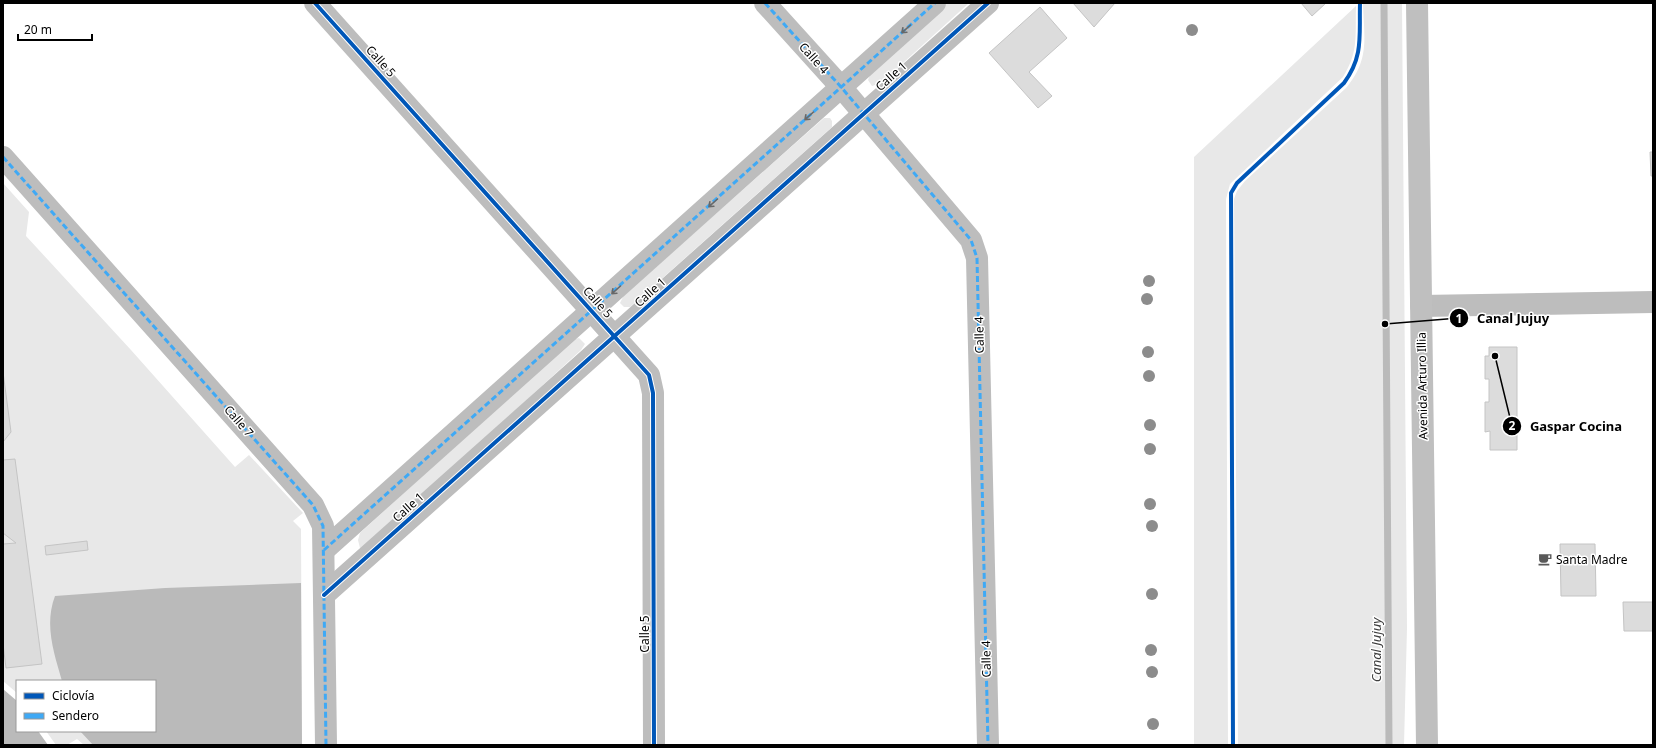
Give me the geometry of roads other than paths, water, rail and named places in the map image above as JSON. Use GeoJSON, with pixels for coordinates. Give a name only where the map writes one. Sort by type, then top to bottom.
{"type":"FeatureCollection","features":[{"type":"Feature","properties":{"kind":"main road","name":"Avenida Arturo Illia"},"geometry":{"type":"LineString","coordinates":[[1417,3],[1427,745]]}},
{"type":"Feature","properties":{"kind":"street","name":"Calle 5"},"geometry":{"type":"LineString","coordinates":[[315,3],[593,310],[649,375],[653,394],[654,745]]}},
{"type":"Feature","properties":{"kind":"street","name":"Calle 4"},"geometry":{"type":"LineString","coordinates":[[765,3],[841,87],[971,240],[977,258],[988,745]]}},
{"type":"Feature","properties":{"kind":"street","name":"Calle 1"},"geometry":{"type":"LineString","coordinates":[[324,550],[935,3]]}},
{"type":"Feature","properties":{"kind":"street","name":"Calle 1"},"geometry":{"type":"LineString","coordinates":[[324,595],[988,3]]}},
{"type":"Feature","properties":{"kind":"street","name":"Calle 7"},"geometry":{"type":"LineString","coordinates":[[3,157],[313,505],[324,526],[326,745]]}},
{"type":"Feature","properties":{"kind":"street"},"geometry":{"type":"LineString","coordinates":[[1421,306],[1653,302]]}},
{"type":"Feature","properties":{"kind":"waterway","name":"Canal Jujuy"},"geometry":{"type":"LineString","coordinates":[[1384,3],[1389,745]]}},
{"type":"Feature","properties":{"kind":"place","name":"Canal Jujuy"},"geometry":{"type":"Point","coordinates":[1385,324]}},
{"type":"Feature","properties":{"kind":"place","name":"Gaspar Cocina"},"geometry":{"type":"Point","coordinates":[1495,356]}},
{"type":"Feature","properties":{"kind":"place","name":"Santa Madre"},"geometry":{"type":"Point","coordinates":[1545,559]}}]}
